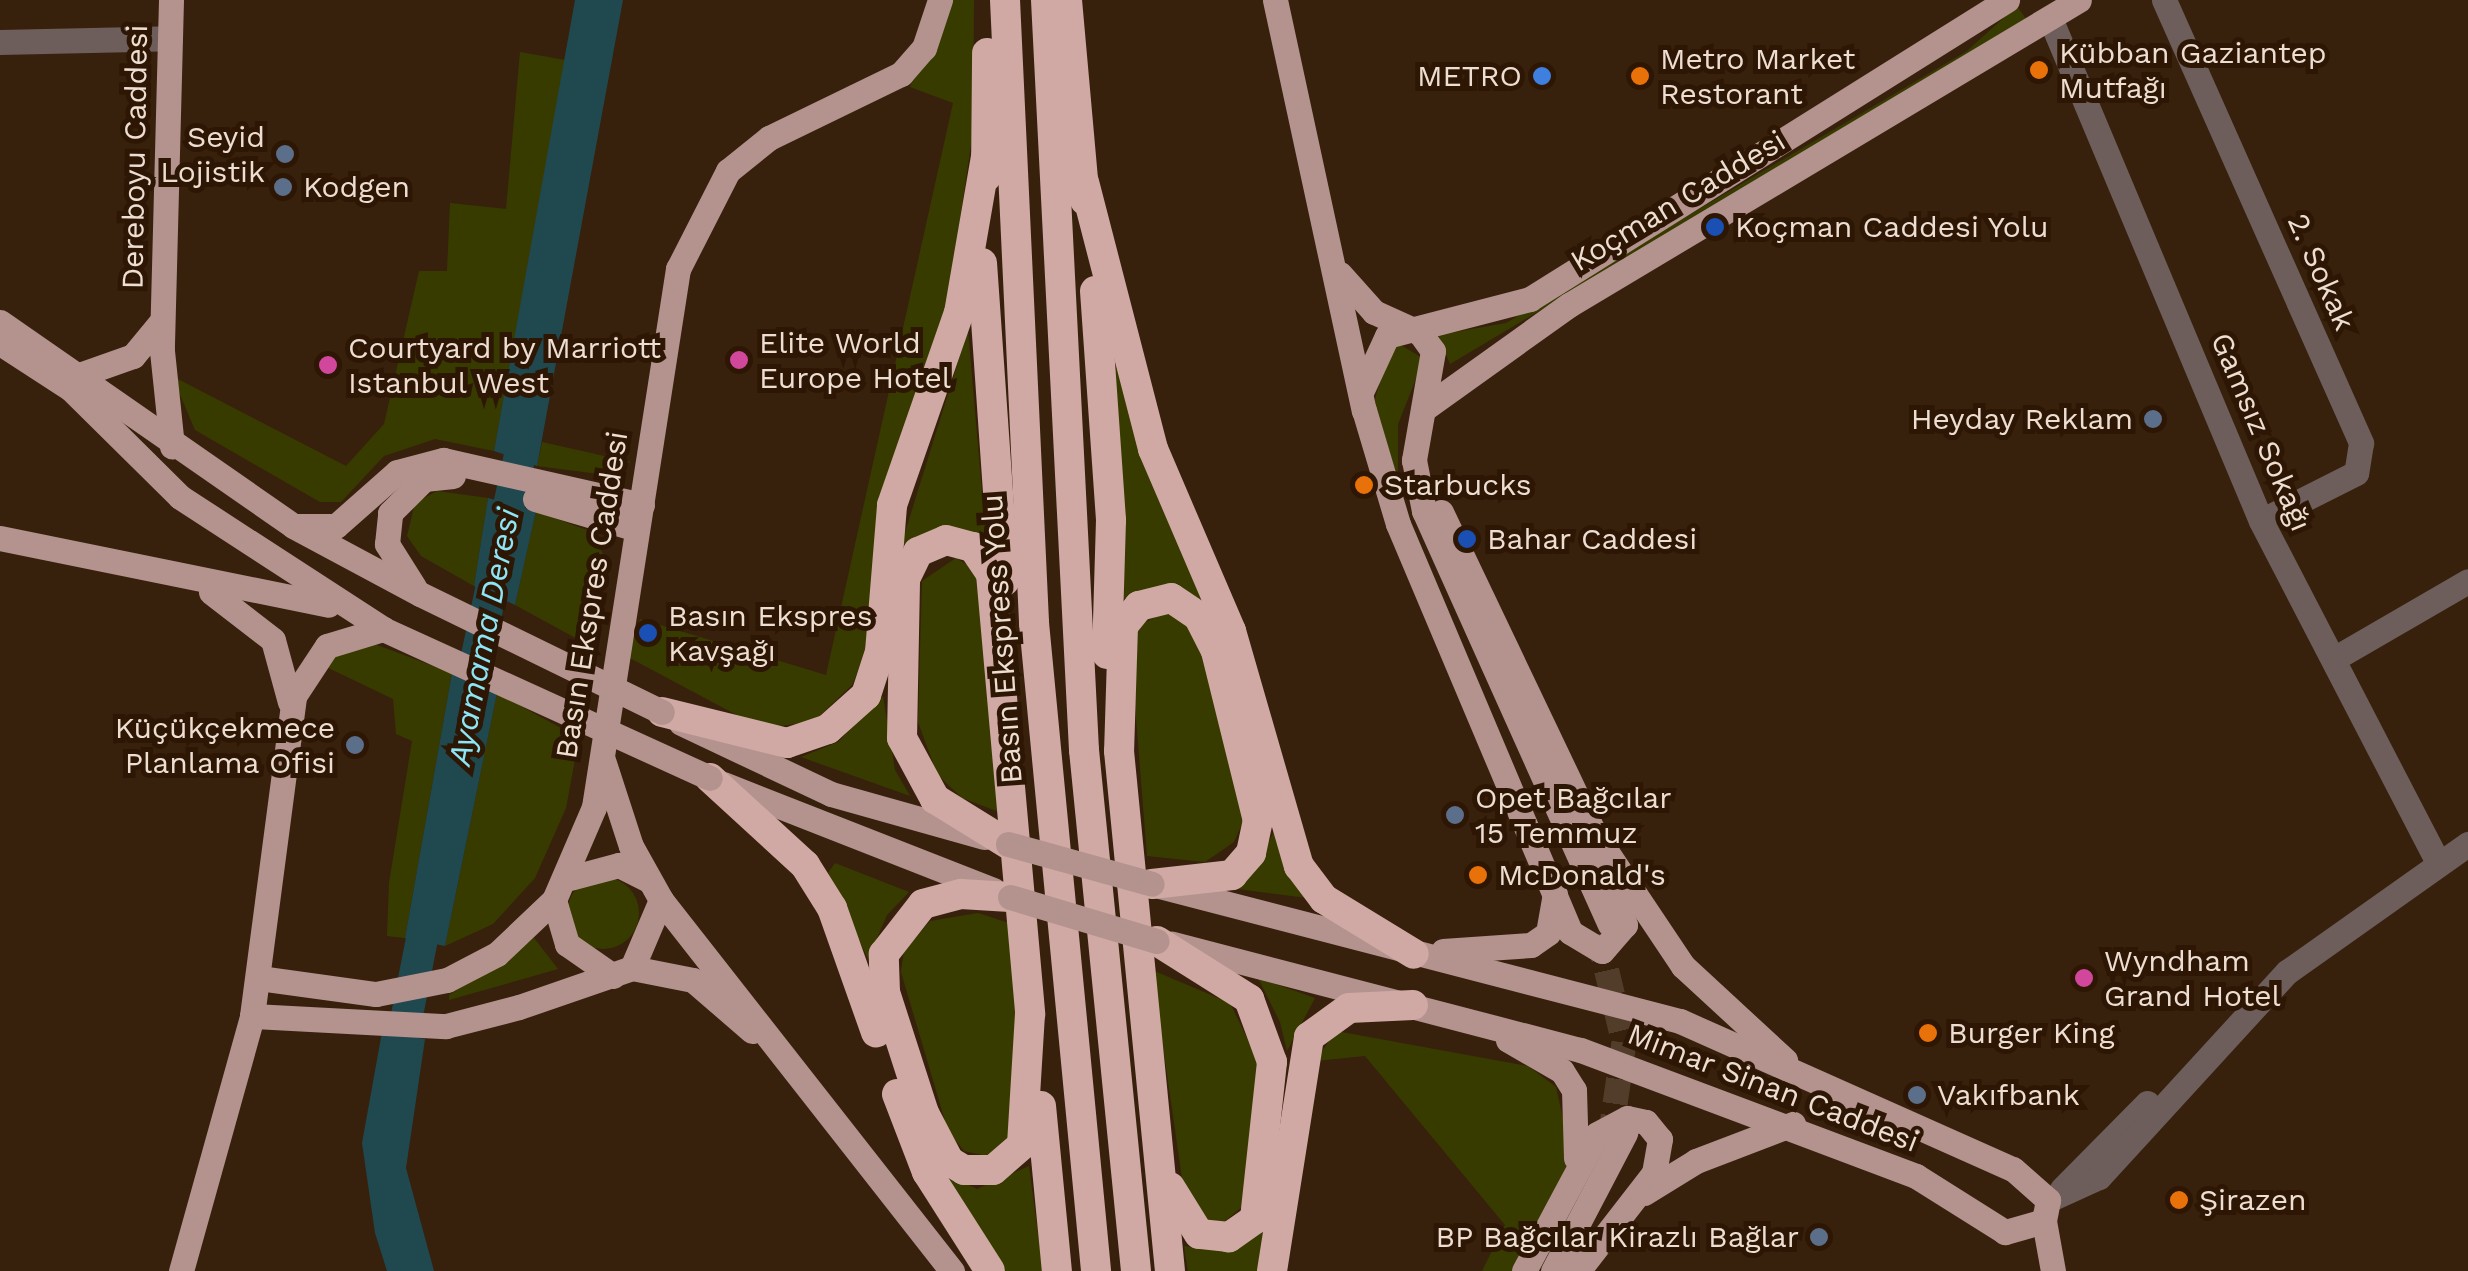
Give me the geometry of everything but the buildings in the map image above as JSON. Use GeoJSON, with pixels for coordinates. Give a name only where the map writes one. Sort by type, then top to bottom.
{"type":"FeatureCollection","features":[{"type":"Feature","properties":{"kind":"highway"},"geometry":{"type":"LineString","coordinates":[[986,0],[982,349],[1030,1014],[1058,1271]]}},
{"type":"Feature","properties":{"kind":"highway","name":"Basın Ekspress Yolu"},"geometry":{"type":"LineString","coordinates":[[1005,0],[1034,623],[1096,1271]]}},
{"type":"Feature","properties":{"kind":"highway"},"geometry":{"type":"LineString","coordinates":[[1046,0],[1084,750],[1136,1271]]}},
{"type":"Feature","properties":{"kind":"highway"},"geometry":{"type":"LineString","coordinates":[[1067,0],[1108,469],[1108,692],[1119,751],[1170,1271]]}},
{"type":"Feature","properties":{"kind":"highway"},"geometry":{"type":"LineString","coordinates":[[662,712],[786,744],[828,729],[866,694],[880,652],[892,506],[958,313],[986,156]]}},
{"type":"Feature","properties":{"kind":"highway"},"geometry":{"type":"LineString","coordinates":[[1084,182],[1154,449],[1232,631],[1299,866],[1324,899],[1414,954]]}},
{"type":"Feature","properties":{"kind":"highway"},"geometry":{"type":"LineString","coordinates":[[1006,679],[982,557],[960,542],[930,544],[909,566],[902,598],[902,738],[935,798],[1008,844]]}},
{"type":"Feature","properties":{"kind":"highway"},"geometry":{"type":"LineString","coordinates":[[1119,751],[1123,626],[1140,606],[1171,598],[1198,616],[1216,651],[1258,821],[1251,853],[1232,875],[1152,884]]}},
{"type":"Feature","properties":{"kind":"highway"},"geometry":{"type":"LineString","coordinates":[[710,778],[784,840],[825,897],[927,1172],[990,1271]]}},
{"type":"Feature","properties":{"kind":"highway"},"geometry":{"type":"LineString","coordinates":[[1010,896],[961,894],[923,904],[884,954],[885,992],[924,1113],[949,1161],[964,1170],[993,1170],[1022,1146],[1030,1014]]}},
{"type":"Feature","properties":{"kind":"highway"},"geometry":{"type":"LineString","coordinates":[[1156,1127],[1186,1225],[1215,1238],[1244,1231],[1263,1201],[1267,1170],[1268,1039],[1226,978],[1157,941]]}},
{"type":"Feature","properties":{"kind":"highway"},"geometry":{"type":"LineString","coordinates":[[1272,1271],[1309,1037],[1350,1008],[1413,1005]]}},
{"type":"Feature","properties":{"kind":"main road","name":"Dereboyu Caddesi"},"geometry":{"type":"LineString","coordinates":[[170,0],[162,408],[172,446]]}},
{"type":"Feature","properties":{"kind":"main road","name":"Basın Ekspres Caddesi"},"geometry":{"type":"LineString","coordinates":[[259,978],[376,994],[448,980],[497,954],[554,900],[570,878],[594,807],[678,269],[728,171],[769,138],[901,74],[924,48],[940,0]]}},
{"type":"Feature","properties":{"kind":"main road"},"geometry":{"type":"LineString","coordinates":[[1275,0],[1362,390],[1384,475],[1422,592],[1555,884],[1577,942],[1613,947],[1624,910],[1594,834],[1429,486],[1417,435]]}},
{"type":"Feature","properties":{"kind":"main road","name":"Koçman Caddesi"},"geometry":{"type":"LineString","coordinates":[[1408,328],[1474,320],[1530,298],[2008,0]]}},
{"type":"Feature","properties":{"kind":"main road","name":"Koçman Caddesi"},"geometry":{"type":"LineString","coordinates":[[1425,408],[1568,305],[2040,9],[2079,0]]}},
{"type":"Feature","properties":{"kind":"main road"},"geometry":{"type":"LineString","coordinates":[[1337,270],[1374,312],[1408,328],[1433,351],[1417,435],[1424,511],[1604,929],[1384,475]]}},
{"type":"Feature","properties":{"kind":"main road"},"geometry":{"type":"LineString","coordinates":[[82,374],[133,356],[165,315]]}},
{"type":"Feature","properties":{"kind":"main road","name":"Mimar Sinan Caddesi"},"geometry":{"type":"LineString","coordinates":[[0,322],[82,374],[172,446],[293,526],[420,594],[831,794],[1152,884],[1680,1021],[1788,1064],[2012,1168],[2050,1204],[2006,1232],[1916,1176],[1793,1124],[1473,1021],[1157,941],[1010,896],[710,778],[383,629],[348,609],[180,497],[71,389],[0,343]]}},
{"type":"Feature","properties":{"kind":"main road"},"geometry":{"type":"LineString","coordinates":[[1362,390],[1377,345],[1408,328]]}},
{"type":"Feature","properties":{"kind":"main road"},"geometry":{"type":"LineString","coordinates":[[293,526],[351,520],[397,472],[422,462],[640,517]]}},
{"type":"Feature","properties":{"kind":"main road"},"geometry":{"type":"LineString","coordinates":[[420,594],[387,544],[390,513],[424,479],[452,469]]}},
{"type":"Feature","properties":{"kind":"main road"},"geometry":{"type":"LineString","coordinates":[[0,538],[184,579],[348,609]]}},
{"type":"Feature","properties":{"kind":"main road"},"geometry":{"type":"LineString","coordinates":[[181,1271],[252,1016],[290,712],[288,674],[260,625],[184,579]]}},
{"type":"Feature","properties":{"kind":"main road"},"geometry":{"type":"LineString","coordinates":[[290,712],[305,668],[326,646],[383,629]]}},
{"type":"Feature","properties":{"kind":"main road"},"geometry":{"type":"LineString","coordinates":[[600,751],[655,890],[622,972]]}},
{"type":"Feature","properties":{"kind":"main road"},"geometry":{"type":"LineString","coordinates":[[1594,834],[1683,966],[1788,1064]]}},
{"type":"Feature","properties":{"kind":"main road"},"geometry":{"type":"LineString","coordinates":[[570,878],[619,864],[655,890],[952,1271]]}},
{"type":"Feature","properties":{"kind":"main road"},"geometry":{"type":"LineString","coordinates":[[1414,954],[1531,945],[1548,933],[1555,884]]}},
{"type":"Feature","properties":{"kind":"main road"},"geometry":{"type":"LineString","coordinates":[[554,900],[567,944],[622,972],[694,980],[800,1076]]}},
{"type":"Feature","properties":{"kind":"main road"},"geometry":{"type":"LineString","coordinates":[[252,1016],[446,1026],[622,972]]}},
{"type":"Feature","properties":{"kind":"main road"},"geometry":{"type":"LineString","coordinates":[[1473,1021],[1562,1071],[1574,1090],[1581,1140],[1572,1172]]}},
{"type":"Feature","properties":{"kind":"main road"},"geometry":{"type":"LineString","coordinates":[[1524,1271],[1572,1172],[1597,1134],[1627,1118],[1646,1122],[1660,1139],[1659,1158],[1635,1198],[1578,1271]]}},
{"type":"Feature","properties":{"kind":"main road"},"geometry":{"type":"LineString","coordinates":[[1635,1198],[1696,1161],[1793,1124]]}},
{"type":"Feature","properties":{"kind":"main road"},"geometry":{"type":"LineString","coordinates":[[1553,1271],[1625,1133]]}},
{"type":"Feature","properties":{"kind":"main road"},"geometry":{"type":"LineString","coordinates":[[1540,1271],[1604,1156]]}},
{"type":"Feature","properties":{"kind":"main road"},"geometry":{"type":"LineString","coordinates":[[2050,1204],[2053,1271]]}},
{"type":"Feature","properties":{"kind":"street","name":"2. Sokak"},"geometry":{"type":"LineString","coordinates":[[2164,0],[2362,443],[2356,473],[2261,521]]}},
{"type":"Feature","properties":{"kind":"street","name":"Gamsız Sokağı"},"geometry":{"type":"LineString","coordinates":[[2040,9],[2261,521],[2337,657],[2437,861]]}},
{"type":"Feature","properties":{"kind":"street"},"geometry":{"type":"LineString","coordinates":[[0,42],[170,38]]}},
{"type":"Feature","properties":{"kind":"street"},"geometry":{"type":"LineString","coordinates":[[2337,657],[2468,582]]}},
{"type":"Feature","properties":{"kind":"street"},"geometry":{"type":"LineString","coordinates":[[2050,1204],[2100,1176],[2286,972],[2437,861],[2468,844]]}},
{"type":"Feature","properties":{"kind":"shaded area"},"geometry":{"type":"Polygon","coordinates":[[[949,0],[974,0],[973,131],[946,315],[868,647],[852,685],[813,722],[761,728],[628,657],[640,619],[826,675],[953,103],[910,87],[949,0]]]}},
{"type":"Feature","properties":{"kind":"shaded area"},"geometry":{"type":"Polygon","coordinates":[[[2017,6],[2026,19],[1450,364],[1438,335],[1506,323],[1967,51],[2017,6]]]}},
{"type":"Feature","properties":{"kind":"shaded area"},"geometry":{"type":"Polygon","coordinates":[[[520,52],[565,60],[494,451],[435,439],[384,456],[341,502],[320,502],[195,430],[172,376],[346,466],[384,424],[419,271],[447,271],[450,203],[506,209],[520,52]]]}},
{"type":"Feature","properties":{"kind":"shaded area"},"geometry":{"type":"Polygon","coordinates":[[[968,330],[986,539],[931,530],[897,558],[968,330]]]}},
{"type":"Feature","properties":{"kind":"shaded area"},"geometry":{"type":"Polygon","coordinates":[[[1401,345],[1424,359],[1398,424],[1398,478],[1374,402],[1390,349],[1401,345]]]}},
{"type":"Feature","properties":{"kind":"shaded area"},"geometry":{"type":"Polygon","coordinates":[[[1113,369],[1118,369],[1208,603],[1173,585],[1124,599],[1113,369]]]}},
{"type":"Feature","properties":{"kind":"shaded area"},"geometry":{"type":"Polygon","coordinates":[[[542,442],[631,462],[599,474],[537,466],[542,442]]]}},
{"type":"Feature","properties":{"kind":"shaded area"},"geometry":{"type":"Polygon","coordinates":[[[437,491],[488,498],[474,586],[421,556],[407,536],[415,503],[437,491]]]}},
{"type":"Feature","properties":{"kind":"shaded area"},"geometry":{"type":"Polygon","coordinates":[[[536,511],[592,532],[606,560],[594,648],[515,605],[536,511]]]}},
{"type":"Feature","properties":{"kind":"shaded area"},"geometry":{"type":"Polygon","coordinates":[[[956,558],[980,572],[999,812],[962,798],[937,774],[918,722],[922,581],[956,558]]]}},
{"type":"Feature","properties":{"kind":"shaded area"},"geometry":{"type":"Polygon","coordinates":[[[1164,613],[1181,617],[1206,652],[1245,817],[1234,842],[1205,862],[1147,856],[1131,655],[1139,625],[1164,613]]]}},
{"type":"Feature","properties":{"kind":"shaded area"},"geometry":{"type":"Polygon","coordinates":[[[369,642],[452,673],[405,938],[387,936],[389,883],[412,741],[396,734],[393,699],[320,664],[369,642]]]}},
{"type":"Feature","properties":{"kind":"shaded area"},"geometry":{"type":"Polygon","coordinates":[[[497,693],[579,738],[566,808],[535,878],[493,924],[445,946],[497,693]]]}},
{"type":"Feature","properties":{"kind":"shaded area"},"geometry":{"type":"Polygon","coordinates":[[[883,696],[895,770],[910,796],[801,757],[838,742],[883,696]]]}},
{"type":"Feature","properties":{"kind":"shaded area"},"geometry":{"type":"Polygon","coordinates":[[[1276,827],[1307,898],[1230,888],[1254,873],[1276,827]]]}},
{"type":"Feature","properties":{"kind":"shaded area"},"geometry":{"type":"Polygon","coordinates":[[[835,863],[909,892],[887,915],[868,959],[828,873],[835,863]]]}},
{"type":"Feature","properties":{"kind":"shaded area"},"geometry":{"type":"Polygon","coordinates":[[[603,877],[628,888],[639,913],[628,938],[603,949],[578,938],[567,913],[578,888],[603,877]]]}},
{"type":"Feature","properties":{"kind":"shaded area"},"geometry":{"type":"Polygon","coordinates":[[[978,913],[1012,924],[1020,1120],[1016,1138],[987,1156],[964,1151],[948,1131],[901,972],[904,951],[930,921],[978,913]]]}},
{"type":"Feature","properties":{"kind":"shaded area"},"geometry":{"type":"Polygon","coordinates":[[[534,938],[558,969],[449,1000],[449,995],[534,938]]]}},
{"type":"Feature","properties":{"kind":"shaded area"},"geometry":{"type":"Polygon","coordinates":[[[1152,970],[1230,1003],[1263,1071],[1248,1202],[1225,1221],[1207,1222],[1183,1185],[1152,970]]]}},
{"type":"Feature","properties":{"kind":"shaded area"},"geometry":{"type":"Polygon","coordinates":[[[1258,978],[1315,998],[1287,1051],[1280,1022],[1258,978]]]}},
{"type":"Feature","properties":{"kind":"shaded area"},"geometry":{"type":"Polygon","coordinates":[[[1336,1031],[1528,1066],[1556,1087],[1571,1155],[1521,1271],[1482,1271],[1505,1225],[1365,1056],[1315,1061],[1336,1031]]]}},
{"type":"Feature","properties":{"kind":"shaded area"},"geometry":{"type":"Polygon","coordinates":[[[1029,1166],[1043,1271],[1001,1271],[937,1170],[977,1189],[1029,1166]]]}},
{"type":"Feature","properties":{"kind":"shaded area"},"geometry":{"type":"Polygon","coordinates":[[[1271,1221],[1265,1271],[1188,1271],[1184,1246],[1230,1252],[1271,1221]]]}},
{"type":"Feature","properties":{"kind":"water","name":"Ayamama Deresi"},"geometry":{"type":"Polygon","coordinates":[[[575,0],[623,0],[537,466],[494,451],[575,0]]]}},
{"type":"Feature","properties":{"kind":"water","name":"Ayamama Deresi"},"geometry":{"type":"Polygon","coordinates":[[[488,498],[536,511],[515,605],[474,586],[488,498]]]}},
{"type":"Feature","properties":{"kind":"water","name":"Ayamama Deresi"},"geometry":{"type":"Polygon","coordinates":[[[452,673],[497,693],[445,946],[405,938],[452,673]]]}},
{"type":"Feature","properties":{"kind":"water"},"geometry":{"type":"Polygon","coordinates":[[[382,1032],[425,1039],[406,1168],[434,1271],[387,1271],[375,1233],[362,1143],[382,1032]]]}},
{"type":"Feature","properties":{"kind":"waterway","name":"Ayamama Deresi"},"geometry":{"type":"LineString","coordinates":[[467,702],[528,418]]}},
{"type":"Feature","properties":{"kind":"waterway","name":"Ayamama Deresi"},"geometry":{"type":"LineString","coordinates":[[399,1056],[430,898]]}},
{"type":"Feature","properties":{"kind":"tunnel"},"geometry":{"type":"LineString","coordinates":[[1598,934],[1624,1042],[1610,1138]]}},
{"type":"Feature","properties":{"kind":"place","name":"Kübban Gaziantep Mutfağı"},"geometry":{"type":"Point","coordinates":[2039,70]}},
{"type":"Feature","properties":{"kind":"place","name":"METRO"},"geometry":{"type":"Point","coordinates":[1542,76]}},
{"type":"Feature","properties":{"kind":"place","name":"Metro Market Restorant"},"geometry":{"type":"Point","coordinates":[1640,76]}},
{"type":"Feature","properties":{"kind":"place","name":"Seyid Lojistik"},"geometry":{"type":"Point","coordinates":[285,154]}},
{"type":"Feature","properties":{"kind":"place","name":"Kodgen"},"geometry":{"type":"Point","coordinates":[283,187]}},
{"type":"Feature","properties":{"kind":"place","name":"Koçman Caddesi Yolu"},"geometry":{"type":"Point","coordinates":[1715,227]}},
{"type":"Feature","properties":{"kind":"place","name":"Elite World Europe Hotel"},"geometry":{"type":"Point","coordinates":[739,360]}},
{"type":"Feature","properties":{"kind":"place","name":"Courtyard by Marriott Istanbul West"},"geometry":{"type":"Point","coordinates":[328,365]}},
{"type":"Feature","properties":{"kind":"place","name":"Heyday Reklam"},"geometry":{"type":"Point","coordinates":[2153,419]}},
{"type":"Feature","properties":{"kind":"place","name":"Starbucks"},"geometry":{"type":"Point","coordinates":[1364,485]}},
{"type":"Feature","properties":{"kind":"place","name":"Bahar Caddesi"},"geometry":{"type":"Point","coordinates":[1467,539]}},
{"type":"Feature","properties":{"kind":"place","name":"Basın Ekspres Kavşağı"},"geometry":{"type":"Point","coordinates":[648,633]}},
{"type":"Feature","properties":{"kind":"place","name":"Küçükçekmece Planlama Ofisi"},"geometry":{"type":"Point","coordinates":[355,745]}},
{"type":"Feature","properties":{"kind":"place","name":"Opet Bağcılar 15 Temmuz"},"geometry":{"type":"Point","coordinates":[1455,815]}},
{"type":"Feature","properties":{"kind":"place","name":"McDonald's"},"geometry":{"type":"Point","coordinates":[1478,875]}},
{"type":"Feature","properties":{"kind":"place","name":"Wyndham Grand Hotel"},"geometry":{"type":"Point","coordinates":[2084,978]}},
{"type":"Feature","properties":{"kind":"place","name":"Burger King"},"geometry":{"type":"Point","coordinates":[1928,1033]}},
{"type":"Feature","properties":{"kind":"place","name":"Vakıfbank"},"geometry":{"type":"Point","coordinates":[1917,1095]}},
{"type":"Feature","properties":{"kind":"place","name":"Şirazen"},"geometry":{"type":"Point","coordinates":[2179,1200]}},
{"type":"Feature","properties":{"kind":"place","name":"BP Bağcılar Kirazlı Bağlar"},"geometry":{"type":"Point","coordinates":[1819,1237]}}]}
